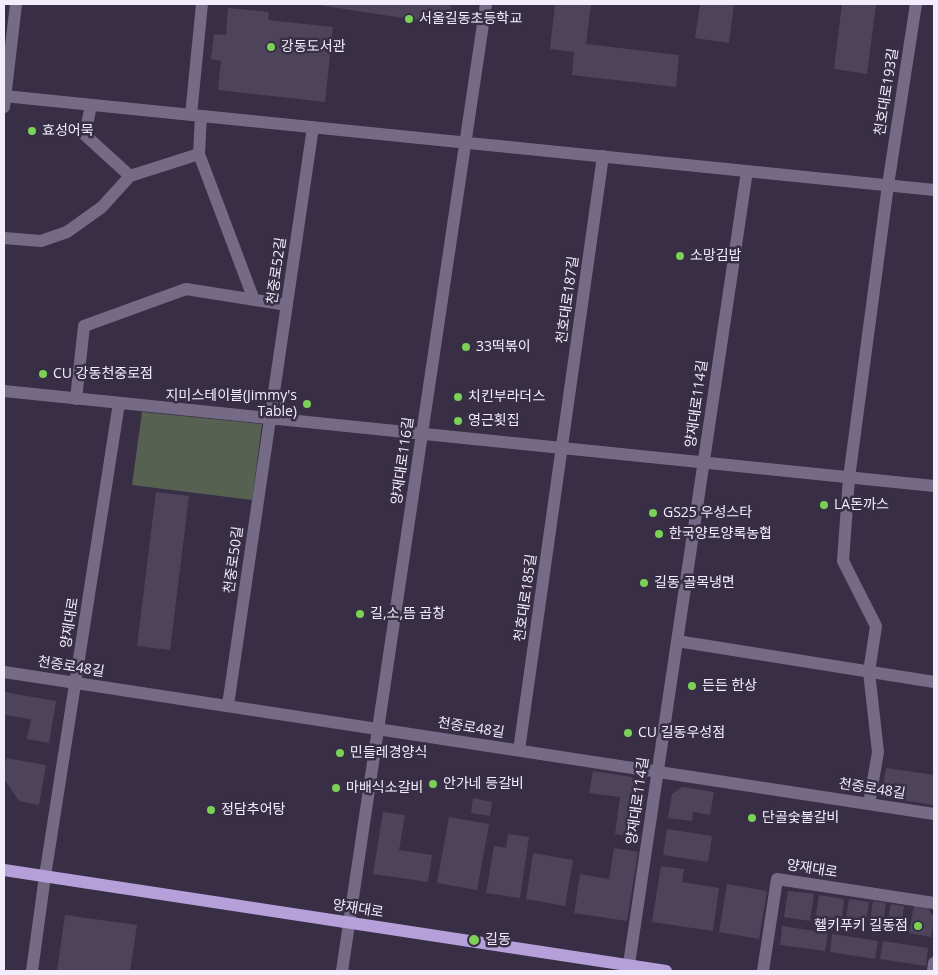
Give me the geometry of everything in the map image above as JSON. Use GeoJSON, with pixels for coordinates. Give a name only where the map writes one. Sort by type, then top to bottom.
{"type":"FeatureCollection","features":[{"type":"Feature","properties":{"kind":"main road","name":"양재대로"},"geometry":{"type":"LineString","coordinates":[[4,870],[628,968],[666,971]]}},
{"type":"Feature","properties":{"kind":"street"},"geometry":{"type":"LineString","coordinates":[[16,4],[4,100],[90,105],[934,190]]}},
{"type":"Feature","properties":{"kind":"street","name":"천중로52길"},"geometry":{"type":"LineString","coordinates":[[202,4],[196,116],[198,154],[254,300]]}},
{"type":"Feature","properties":{"kind":"street","name":"양재대로116길"},"geometry":{"type":"LineString","coordinates":[[342,971],[486,4]]}},
{"type":"Feature","properties":{"kind":"street","name":"천호대로193길"},"geometry":{"type":"LineString","coordinates":[[888,185],[916,4]]}},
{"type":"Feature","properties":{"kind":"street"},"geometry":{"type":"LineString","coordinates":[[90,105],[85,135],[130,176]]}},
{"type":"Feature","properties":{"kind":"street","name":"천중로52길"},"geometry":{"type":"LineString","coordinates":[[270,419],[313,127]]}},
{"type":"Feature","properties":{"kind":"street"},"geometry":{"type":"LineString","coordinates":[[4,238],[41,241],[67,232],[102,207],[130,176],[198,154]]}},
{"type":"Feature","properties":{"kind":"street","name":"천호대로187길"},"geometry":{"type":"LineString","coordinates":[[562,449],[603,156]]}},
{"type":"Feature","properties":{"kind":"street","name":"양재대로114길"},"geometry":{"type":"LineString","coordinates":[[628,968],[747,171]]}},
{"type":"Feature","properties":{"kind":"street"},"geometry":{"type":"LineString","coordinates":[[869,804],[878,752],[870,672],[876,626],[843,561],[849,478],[888,185]]}},
{"type":"Feature","properties":{"kind":"street"},"geometry":{"type":"LineString","coordinates":[[76,399],[84,326],[186,289],[287,305]]}},
{"type":"Feature","properties":{"kind":"street"},"geometry":{"type":"LineString","coordinates":[[4,391],[934,486]]}},
{"type":"Feature","properties":{"kind":"street","name":"양재대로"},"geometry":{"type":"LineString","coordinates":[[45,876],[119,403]]}},
{"type":"Feature","properties":{"kind":"street","name":"천중로50길"},"geometry":{"type":"LineString","coordinates":[[228,705],[270,419]]}},
{"type":"Feature","properties":{"kind":"street","name":"천호대로185길"},"geometry":{"type":"LineString","coordinates":[[519,750],[562,449]]}},
{"type":"Feature","properties":{"kind":"street"},"geometry":{"type":"LineString","coordinates":[[677,641],[934,682]]}},
{"type":"Feature","properties":{"kind":"street","name":"천중로48길"},"geometry":{"type":"LineString","coordinates":[[4,672],[934,814]]}},
{"type":"Feature","properties":{"kind":"street"},"geometry":{"type":"LineString","coordinates":[[32,971],[45,876]]}},
{"type":"Feature","properties":{"kind":"street","name":"양재대로"},"geometry":{"type":"LineString","coordinates":[[763,971],[777,879],[934,903]]}},
{"type":"Feature","properties":{"kind":"street"},"geometry":{"type":"LineString","coordinates":[[933,971],[934,963]]}},
{"type":"Feature","properties":{"kind":"green space"},"geometry":{"type":"Polygon","coordinates":[[[142,412],[262,424],[252,500],[132,485],[142,412]]]}},
{"type":"Feature","properties":{"kind":"building"},"geometry":{"type":"Polygon","coordinates":[[[312,4],[451,4],[448,25],[312,4]]]}},
{"type":"Feature","properties":{"kind":"building"},"geometry":{"type":"Polygon","coordinates":[[[555,4],[591,4],[586,44],[679,55],[676,87],[572,75],[574,52],[550,49],[555,4]]]}},
{"type":"Feature","properties":{"kind":"building"},"geometry":{"type":"Polygon","coordinates":[[[700,4],[734,4],[729,43],[695,38],[700,4]]]}},
{"type":"Feature","properties":{"kind":"building"},"geometry":{"type":"Polygon","coordinates":[[[842,4],[876,4],[867,74],[834,69],[842,4]]]}},
{"type":"Feature","properties":{"kind":"building","name":"강동도서관"},"geometry":{"type":"Polygon","coordinates":[[[228,8],[269,12],[268,20],[333,27],[325,102],[218,90],[221,61],[211,59],[214,34],[226,35],[228,8]]]}},
{"type":"Feature","properties":{"kind":"building"},"geometry":{"type":"Polygon","coordinates":[[[156,492],[189,496],[170,650],[137,646],[156,492]]]}},
{"type":"Feature","properties":{"kind":"building"},"geometry":{"type":"Polygon","coordinates":[[[4,692],[56,701],[49,743],[27,739],[31,719],[4,715],[4,692]]]}},
{"type":"Feature","properties":{"kind":"building"},"geometry":{"type":"Polygon","coordinates":[[[6,758],[46,765],[39,805],[19,801],[4,779],[6,758]]]}},
{"type":"Feature","properties":{"kind":"building"},"geometry":{"type":"Polygon","coordinates":[[[886,768],[934,775],[934,805],[881,797],[886,768]]]}},
{"type":"Feature","properties":{"kind":"building"},"geometry":{"type":"Polygon","coordinates":[[[593,771],[632,777],[642,789],[634,837],[615,834],[620,797],[589,793],[593,771]]]}},
{"type":"Feature","properties":{"kind":"building"},"geometry":{"type":"Polygon","coordinates":[[[682,787],[714,792],[710,815],[693,812],[692,821],[668,818],[672,794],[682,787]]]}},
{"type":"Feature","properties":{"kind":"building"},"geometry":{"type":"Polygon","coordinates":[[[473,798],[492,802],[490,816],[471,813],[473,798]]]}},
{"type":"Feature","properties":{"kind":"building"},"geometry":{"type":"Polygon","coordinates":[[[383,812],[405,815],[399,850],[432,855],[428,882],[373,874],[383,812]]]}},
{"type":"Feature","properties":{"kind":"building"},"geometry":{"type":"Polygon","coordinates":[[[449,817],[489,824],[477,890],[437,883],[449,817]]]}},
{"type":"Feature","properties":{"kind":"building"},"geometry":{"type":"Polygon","coordinates":[[[667,829],[712,836],[708,862],[663,855],[667,829]]]}},
{"type":"Feature","properties":{"kind":"building"},"geometry":{"type":"Polygon","coordinates":[[[508,834],[529,837],[520,898],[486,893],[494,846],[506,848],[508,834]]]}},
{"type":"Feature","properties":{"kind":"building"},"geometry":{"type":"Polygon","coordinates":[[[614,848],[638,852],[627,921],[574,913],[580,874],[609,879],[614,848]]]}},
{"type":"Feature","properties":{"kind":"building"},"geometry":{"type":"Polygon","coordinates":[[[533,853],[573,860],[565,906],[526,899],[533,853]]]}},
{"type":"Feature","properties":{"kind":"building"},"geometry":{"type":"Polygon","coordinates":[[[661,866],[684,869],[682,882],[719,888],[713,931],[652,922],[661,866]]]}},
{"type":"Feature","properties":{"kind":"building"},"geometry":{"type":"Polygon","coordinates":[[[727,884],[767,891],[759,939],[719,932],[727,884]]]}},
{"type":"Feature","properties":{"kind":"building"},"geometry":{"type":"Polygon","coordinates":[[[788,891],[814,894],[810,921],[784,917],[788,891]]]}},
{"type":"Feature","properties":{"kind":"building"},"geometry":{"type":"Polygon","coordinates":[[[819,895],[844,899],[841,925],[815,921],[819,895]]]}},
{"type":"Feature","properties":{"kind":"building"},"geometry":{"type":"Polygon","coordinates":[[[849,899],[869,902],[865,927],[845,924],[849,899]]]}},
{"type":"Feature","properties":{"kind":"building"},"geometry":{"type":"Polygon","coordinates":[[[873,901],[886,903],[882,930],[869,928],[873,901]]]}},
{"type":"Feature","properties":{"kind":"building"},"geometry":{"type":"Polygon","coordinates":[[[891,904],[904,906],[900,933],[886,931],[891,904]]]}},
{"type":"Feature","properties":{"kind":"building"},"geometry":{"type":"Polygon","coordinates":[[[914,905],[928,908],[934,918],[931,937],[909,933],[914,905]]]}},
{"type":"Feature","properties":{"kind":"building"},"geometry":{"type":"Polygon","coordinates":[[[65,915],[137,925],[130,971],[57,971],[65,915]]]}},
{"type":"Feature","properties":{"kind":"building"},"geometry":{"type":"Polygon","coordinates":[[[782,926],[828,933],[825,951],[780,945],[782,926]]]}},
{"type":"Feature","properties":{"kind":"building"},"geometry":{"type":"Polygon","coordinates":[[[832,934],[878,941],[875,959],[830,952],[832,934]]]}},
{"type":"Feature","properties":{"kind":"building"},"geometry":{"type":"Polygon","coordinates":[[[883,941],[928,948],[926,966],[880,959],[883,941]]]}},
{"type":"Feature","properties":{"kind":"place","name":"서울길동초등학교"},"geometry":{"type":"Point","coordinates":[409,19]}},
{"type":"Feature","properties":{"kind":"place","name":"강동도서관"},"geometry":{"type":"Point","coordinates":[271,47]}},
{"type":"Feature","properties":{"kind":"place","name":"효성어묵"},"geometry":{"type":"Point","coordinates":[32,131]}},
{"type":"Feature","properties":{"kind":"place","name":"소망김밥"},"geometry":{"type":"Point","coordinates":[680,256]}},
{"type":"Feature","properties":{"kind":"place","name":"33떡볶이"},"geometry":{"type":"Point","coordinates":[466,347]}},
{"type":"Feature","properties":{"kind":"place","name":"CU 강동천중로점"},"geometry":{"type":"Point","coordinates":[43,374]}},
{"type":"Feature","properties":{"kind":"place","name":"치킨부라더스"},"geometry":{"type":"Point","coordinates":[458,397]}},
{"type":"Feature","properties":{"kind":"place","name":"지미스테이블(Jimmy's Table)"},"geometry":{"type":"Point","coordinates":[307,404]}},
{"type":"Feature","properties":{"kind":"place","name":"영근횟집"},"geometry":{"type":"Point","coordinates":[458,421]}},
{"type":"Feature","properties":{"kind":"place","name":"LA돈까스"},"geometry":{"type":"Point","coordinates":[824,505]}},
{"type":"Feature","properties":{"kind":"place","name":"GS25 우성스타"},"geometry":{"type":"Point","coordinates":[653,513]}},
{"type":"Feature","properties":{"kind":"place","name":"한국양토양록농협"},"geometry":{"type":"Point","coordinates":[659,534]}},
{"type":"Feature","properties":{"kind":"place","name":"길동 골목냉면"},"geometry":{"type":"Point","coordinates":[644,583]}},
{"type":"Feature","properties":{"kind":"place","name":"길,소,뜸 곱창"},"geometry":{"type":"Point","coordinates":[360,614]}},
{"type":"Feature","properties":{"kind":"place","name":"든든 한상"},"geometry":{"type":"Point","coordinates":[692,686]}},
{"type":"Feature","properties":{"kind":"place","name":"CU 길동우성점"},"geometry":{"type":"Point","coordinates":[628,733]}},
{"type":"Feature","properties":{"kind":"place","name":"민들레경양식"},"geometry":{"type":"Point","coordinates":[340,753]}},
{"type":"Feature","properties":{"kind":"place","name":"안가네 등갈비"},"geometry":{"type":"Point","coordinates":[433,784]}},
{"type":"Feature","properties":{"kind":"place","name":"마배식소갈비"},"geometry":{"type":"Point","coordinates":[336,788]}},
{"type":"Feature","properties":{"kind":"place","name":"정담추어탕"},"geometry":{"type":"Point","coordinates":[211,810]}},
{"type":"Feature","properties":{"kind":"place","name":"단골숯불갈비"},"geometry":{"type":"Point","coordinates":[752,818]}},
{"type":"Feature","properties":{"kind":"place","name":"헬키푸키 길동점"},"geometry":{"type":"Point","coordinates":[918,926]}},
{"type":"Feature","properties":{"kind":"place","name":"길동"},"geometry":{"type":"Point","coordinates":[474,940]}}]}
